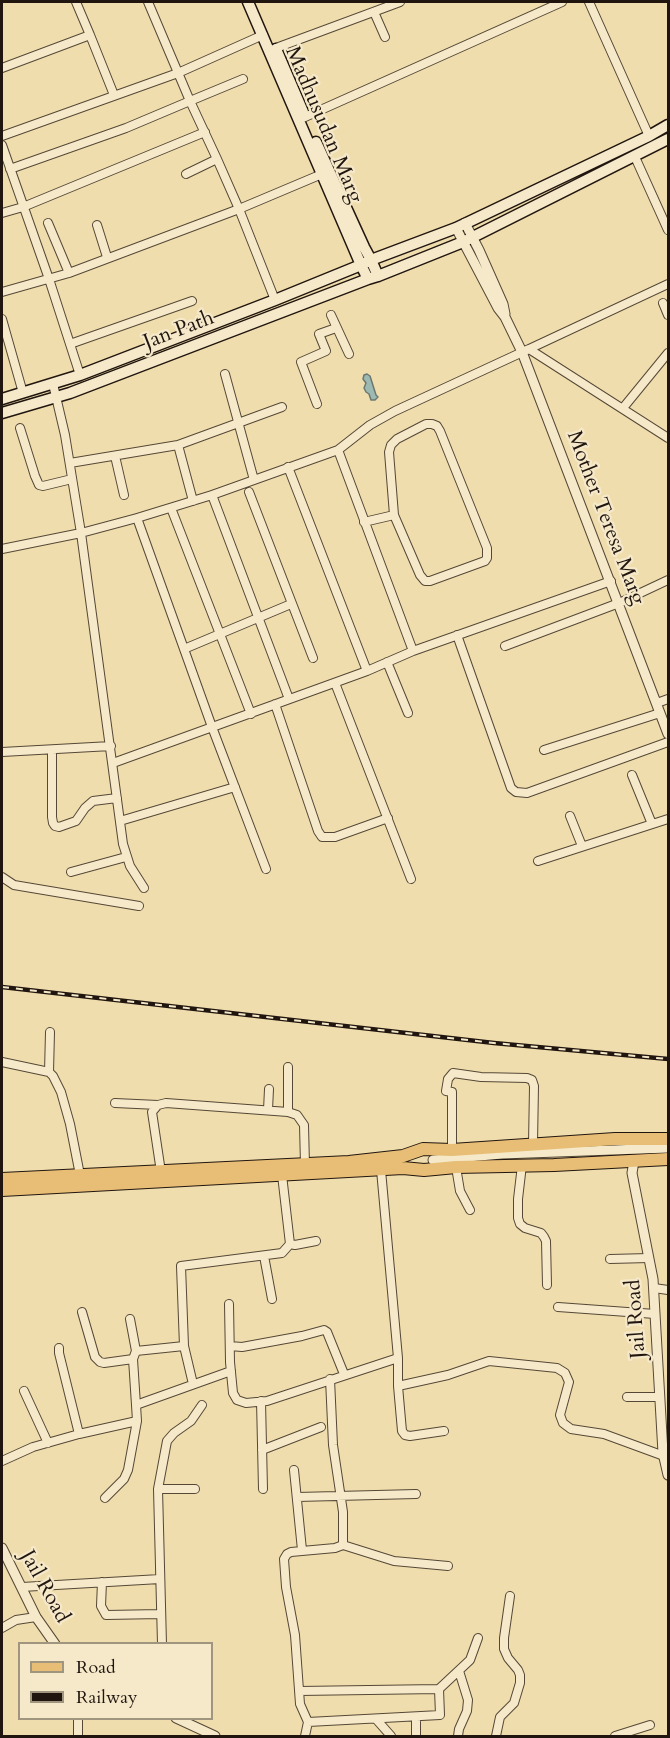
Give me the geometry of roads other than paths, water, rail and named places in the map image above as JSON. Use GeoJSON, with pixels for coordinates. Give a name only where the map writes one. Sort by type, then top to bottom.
{"type":"FeatureCollection","features":[{"type":"Feature","properties":{"kind":"main road","name":"Madhusudan Marg"},"geometry":{"type":"LineString","coordinates":[[248,2],[322,174],[366,262]]}},
{"type":"Feature","properties":{"kind":"main road","name":"Madhusudan Marg"},"geometry":{"type":"LineString","coordinates":[[256,2],[366,262]]}},
{"type":"Feature","properties":{"kind":"main road","name":"Jan Path"},"geometry":{"type":"LineString","coordinates":[[2,399],[80,375],[460,226],[669,125]]}},
{"type":"Feature","properties":{"kind":"main road","name":"Jan Path"},"geometry":{"type":"LineString","coordinates":[[2,413],[57,397],[468,240],[669,139]]}},
{"type":"Feature","properties":{"kind":"main road"},"geometry":{"type":"LineString","coordinates":[[366,262],[373,278]]}},
{"type":"Feature","properties":{"kind":"main road"},"geometry":{"type":"LineString","coordinates":[[2,1190],[381,1170],[452,1150],[615,1139],[669,1139]]}},
{"type":"Feature","properties":{"kind":"main road"},"geometry":{"type":"LineString","coordinates":[[2,1179],[305,1165],[403,1156],[456,1167],[669,1160]]}},
{"type":"Feature","properties":{"kind":"street"},"geometry":{"type":"LineString","coordinates":[[76,2],[114,96]]}},
{"type":"Feature","properties":{"kind":"street"},"geometry":{"type":"LineString","coordinates":[[148,2],[190,101],[218,159],[275,300]]}},
{"type":"Feature","properties":{"kind":"street"},"geometry":{"type":"LineString","coordinates":[[276,48],[400,2]]}},
{"type":"Feature","properties":{"kind":"street"},"geometry":{"type":"LineString","coordinates":[[305,117],[562,2]]}},
{"type":"Feature","properties":{"kind":"street"},"geometry":{"type":"LineString","coordinates":[[589,2],[649,136]]}},
{"type":"Feature","properties":{"kind":"street"},"geometry":{"type":"LineString","coordinates":[[374,12],[385,37]]}},
{"type":"Feature","properties":{"kind":"street"},"geometry":{"type":"LineString","coordinates":[[2,68],[90,35]]}},
{"type":"Feature","properties":{"kind":"street"},"geometry":{"type":"LineString","coordinates":[[2,136],[178,73],[262,35]]}},
{"type":"Feature","properties":{"kind":"street"},"geometry":{"type":"LineString","coordinates":[[10,169],[126,128],[243,79]]}},
{"type":"Feature","properties":{"kind":"street"},"geometry":{"type":"LineString","coordinates":[[2,213],[23,207],[205,132]]}},
{"type":"Feature","properties":{"kind":"street"},"geometry":{"type":"LineString","coordinates":[[2,145],[80,375]]}},
{"type":"Feature","properties":{"kind":"street"},"geometry":{"type":"LineString","coordinates":[[635,157],[669,230]]}},
{"type":"Feature","properties":{"kind":"street"},"geometry":{"type":"LineString","coordinates":[[186,174],[218,159]]}},
{"type":"Feature","properties":{"kind":"street"},"geometry":{"type":"LineString","coordinates":[[2,292],[69,273],[239,209],[322,174]]}},
{"type":"Feature","properties":{"kind":"street"},"geometry":{"type":"LineString","coordinates":[[48,223],[69,273]]}},
{"type":"Feature","properties":{"kind":"street"},"geometry":{"type":"LineString","coordinates":[[97,225],[107,257]]}},
{"type":"Feature","properties":{"kind":"street","name":"Mother Teresa Marg"},"geometry":{"type":"LineString","coordinates":[[460,226],[503,304],[505,317],[525,351],[669,734]]}},
{"type":"Feature","properties":{"kind":"street"},"geometry":{"type":"LineString","coordinates":[[2,549],[81,533],[137,518],[212,495],[338,450],[370,425],[394,411],[669,284]]}},
{"type":"Feature","properties":{"kind":"street"},"geometry":{"type":"LineString","coordinates":[[70,344],[192,301]]}},
{"type":"Feature","properties":{"kind":"street"},"geometry":{"type":"LineString","coordinates":[[663,303],[669,315]]}},
{"type":"Feature","properties":{"kind":"street"},"geometry":{"type":"LineString","coordinates":[[331,315],[349,354]]}},
{"type":"Feature","properties":{"kind":"street"},"geometry":{"type":"LineString","coordinates":[[2,319],[22,393]]}},
{"type":"Feature","properties":{"kind":"street"},"geometry":{"type":"LineString","coordinates":[[317,404],[301,362],[326,351],[319,334],[336,328]]}},
{"type":"Feature","properties":{"kind":"street"},"geometry":{"type":"LineString","coordinates":[[525,351],[623,408],[669,438]]}},
{"type":"Feature","properties":{"kind":"street"},"geometry":{"type":"LineString","coordinates":[[623,408],[669,353]]}},
{"type":"Feature","properties":{"kind":"street"},"geometry":{"type":"LineString","coordinates":[[225,374],[254,480]]}},
{"type":"Feature","properties":{"kind":"street"},"geometry":{"type":"LineString","coordinates":[[52,384],[57,397],[70,463],[81,533],[126,857],[144,888]]}},
{"type":"Feature","properties":{"kind":"street"},"geometry":{"type":"LineString","coordinates":[[70,463],[178,445],[282,407]]}},
{"type":"Feature","properties":{"kind":"street"},"geometry":{"type":"LineString","coordinates":[[426,424],[437,426],[488,548],[487,558],[485,561],[430,581],[425,580],[420,575],[394,515],[389,452],[391,445],[426,424]]}},
{"type":"Feature","properties":{"kind":"street"},"geometry":{"type":"LineString","coordinates":[[20,428],[39,485],[72,479]]}},
{"type":"Feature","properties":{"kind":"street"},"geometry":{"type":"LineString","coordinates":[[178,445],[193,501]]}},
{"type":"Feature","properties":{"kind":"street"},"geometry":{"type":"LineString","coordinates":[[338,450],[413,651]]}},
{"type":"Feature","properties":{"kind":"street"},"geometry":{"type":"LineString","coordinates":[[115,456],[124,495]]}},
{"type":"Feature","properties":{"kind":"street"},"geometry":{"type":"LineString","coordinates":[[288,467],[367,671]]}},
{"type":"Feature","properties":{"kind":"street"},"geometry":{"type":"LineString","coordinates":[[249,492],[313,658]]}},
{"type":"Feature","properties":{"kind":"street"},"geometry":{"type":"LineString","coordinates":[[212,495],[289,699]]}},
{"type":"Feature","properties":{"kind":"street"},"geometry":{"type":"LineString","coordinates":[[171,507],[251,714]]}},
{"type":"Feature","properties":{"kind":"street"},"geometry":{"type":"LineString","coordinates":[[364,522],[394,515]]}},
{"type":"Feature","properties":{"kind":"street"},"geometry":{"type":"LineString","coordinates":[[137,518],[266,869]]}},
{"type":"Feature","properties":{"kind":"street"},"geometry":{"type":"LineString","coordinates":[[505,646],[619,603],[669,580]]}},
{"type":"Feature","properties":{"kind":"street"},"geometry":{"type":"LineString","coordinates":[[113,763],[335,683],[413,651],[611,581]]}},
{"type":"Feature","properties":{"kind":"street"},"geometry":{"type":"LineString","coordinates":[[184,649],[291,604]]}},
{"type":"Feature","properties":{"kind":"street"},"geometry":{"type":"LineString","coordinates":[[457,635],[511,788],[516,792],[527,793],[669,742]]}},
{"type":"Feature","properties":{"kind":"street"},"geometry":{"type":"LineString","coordinates":[[387,662],[408,713]]}},
{"type":"Feature","properties":{"kind":"street"},"geometry":{"type":"LineString","coordinates":[[335,683],[411,879]]}},
{"type":"Feature","properties":{"kind":"street"},"geometry":{"type":"LineString","coordinates":[[657,703],[669,699]]}},
{"type":"Feature","properties":{"kind":"street"},"geometry":{"type":"LineString","coordinates":[[275,704],[322,837],[335,837],[388,819]]}},
{"type":"Feature","properties":{"kind":"street"},"geometry":{"type":"LineString","coordinates":[[544,750],[660,713]]}},
{"type":"Feature","properties":{"kind":"street"},"geometry":{"type":"LineString","coordinates":[[2,752],[111,746]]}},
{"type":"Feature","properties":{"kind":"street"},"geometry":{"type":"LineString","coordinates":[[52,750],[52,817],[55,826],[71,824],[93,801],[117,798]]}},
{"type":"Feature","properties":{"kind":"street"},"geometry":{"type":"LineString","coordinates":[[632,775],[651,824]]}},
{"type":"Feature","properties":{"kind":"street"},"geometry":{"type":"LineString","coordinates":[[120,821],[235,787]]}},
{"type":"Feature","properties":{"kind":"street"},"geometry":{"type":"LineString","coordinates":[[570,816],[582,846]]}},
{"type":"Feature","properties":{"kind":"street"},"geometry":{"type":"LineString","coordinates":[[538,861],[669,819]]}},
{"type":"Feature","properties":{"kind":"street"},"geometry":{"type":"LineString","coordinates":[[71,872],[126,857]]}},
{"type":"Feature","properties":{"kind":"street"},"geometry":{"type":"LineString","coordinates":[[2,877],[14,885],[139,906]]}},
{"type":"Feature","properties":{"kind":"street"},"geometry":{"type":"LineString","coordinates":[[49,1072],[50,1032]]}},
{"type":"Feature","properties":{"kind":"street"},"geometry":{"type":"LineString","coordinates":[[2,1062],[49,1072],[53,1076],[61,1092],[70,1124],[80,1175]]}},
{"type":"Feature","properties":{"kind":"street"},"geometry":{"type":"LineString","coordinates":[[288,1067],[288,1112]]}},
{"type":"Feature","properties":{"kind":"street"},"geometry":{"type":"LineString","coordinates":[[452,1150],[452,1092],[446,1091],[448,1079],[453,1073],[532,1080],[534,1086],[533,1144]]}},
{"type":"Feature","properties":{"kind":"street"},"geometry":{"type":"LineString","coordinates":[[268,1110],[269,1089]]}},
{"type":"Feature","properties":{"kind":"street"},"geometry":{"type":"LineString","coordinates":[[115,1102],[158,1106]]}},
{"type":"Feature","properties":{"kind":"street"},"geometry":{"type":"LineString","coordinates":[[161,1172],[152,1112],[158,1106],[166,1103],[268,1110],[297,1115],[304,1125],[305,1165]]}},
{"type":"Feature","properties":{"kind":"street"},"geometry":{"type":"LineString","coordinates":[[425,1159],[669,1148]]}},
{"type":"Feature","properties":{"kind":"street","name":"Jail Road"},"geometry":{"type":"LineString","coordinates":[[634,1161],[632,1173],[654,1288],[664,1456],[669,1475]]}},
{"type":"Feature","properties":{"kind":"street"},"geometry":{"type":"LineString","coordinates":[[522,1165],[518,1218],[520,1224],[525,1228],[540,1233],[544,1237],[546,1285]]}},
{"type":"Feature","properties":{"kind":"street"},"geometry":{"type":"LineString","coordinates":[[456,1167],[460,1191],[470,1210]]}},
{"type":"Feature","properties":{"kind":"street"},"geometry":{"type":"LineString","coordinates":[[381,1170],[398,1358],[402,1431],[405,1435],[410,1436],[444,1431]]}},
{"type":"Feature","properties":{"kind":"street"},"geometry":{"type":"LineString","coordinates":[[282,1175],[290,1244]]}},
{"type":"Feature","properties":{"kind":"street"},"geometry":{"type":"LineString","coordinates":[[290,1244],[316,1241]]}},
{"type":"Feature","properties":{"kind":"street"},"geometry":{"type":"LineString","coordinates":[[193,1384],[183,1346],[181,1266],[264,1256],[282,1252],[290,1244]]}},
{"type":"Feature","properties":{"kind":"street"},"geometry":{"type":"LineString","coordinates":[[264,1256],[272,1299]]}},
{"type":"Feature","properties":{"kind":"street"},"geometry":{"type":"LineString","coordinates":[[610,1258],[649,1258]]}},
{"type":"Feature","properties":{"kind":"street"},"geometry":{"type":"LineString","coordinates":[[654,1288],[669,1290]]}},
{"type":"Feature","properties":{"kind":"street"},"geometry":{"type":"LineString","coordinates":[[229,1304],[234,1397],[246,1403],[267,1401],[398,1358]]}},
{"type":"Feature","properties":{"kind":"street"},"geometry":{"type":"LineString","coordinates":[[558,1306],[655,1314]]}},
{"type":"Feature","properties":{"kind":"street"},"geometry":{"type":"LineString","coordinates":[[82,1312],[95,1357],[100,1362],[183,1346]]}},
{"type":"Feature","properties":{"kind":"street"},"geometry":{"type":"LineString","coordinates":[[105,1498],[124,1479],[128,1470],[137,1422],[130,1319]]}},
{"type":"Feature","properties":{"kind":"street"},"geometry":{"type":"LineString","coordinates":[[230,1346],[242,1347],[324,1330],[327,1332],[344,1374]]}},
{"type":"Feature","properties":{"kind":"street"},"geometry":{"type":"LineString","coordinates":[[59,1348],[58,1353],[79,1434]]}},
{"type":"Feature","properties":{"kind":"street"},"geometry":{"type":"LineString","coordinates":[[398,1386],[448,1375],[489,1361],[557,1368],[565,1373],[569,1382],[560,1415],[563,1423],[571,1429],[604,1434],[664,1456]]}},
{"type":"Feature","properties":{"kind":"street"},"geometry":{"type":"LineString","coordinates":[[136,1405],[231,1371]]}},
{"type":"Feature","properties":{"kind":"street"},"geometry":{"type":"LineString","coordinates":[[330,1379],[333,1445],[342,1495],[343,1545]]}},
{"type":"Feature","properties":{"kind":"street"},"geometry":{"type":"LineString","coordinates":[[24,1391],[48,1443]]}},
{"type":"Feature","properties":{"kind":"street"},"geometry":{"type":"LineString","coordinates":[[627,1397],[660,1397]]}},
{"type":"Feature","properties":{"kind":"street"},"geometry":{"type":"LineString","coordinates":[[261,1401],[263,1489]]}},
{"type":"Feature","properties":{"kind":"street"},"geometry":{"type":"LineString","coordinates":[[162,1642],[158,1489],[167,1441],[191,1421],[202,1405]]}},
{"type":"Feature","properties":{"kind":"street"},"geometry":{"type":"LineString","coordinates":[[2,1461],[79,1434],[137,1422]]}},
{"type":"Feature","properties":{"kind":"street"},"geometry":{"type":"LineString","coordinates":[[262,1450],[321,1427]]}},
{"type":"Feature","properties":{"kind":"street"},"geometry":{"type":"LineString","coordinates":[[294,1470],[302,1550]]}},
{"type":"Feature","properties":{"kind":"street"},"geometry":{"type":"LineString","coordinates":[[158,1489],[195,1489]]}},
{"type":"Feature","properties":{"kind":"street"},"geometry":{"type":"LineString","coordinates":[[297,1497],[416,1494]]}},
{"type":"Feature","properties":{"kind":"street"},"geometry":{"type":"LineString","coordinates":[[305,1737],[308,1722],[300,1704],[298,1691],[295,1635],[284,1567],[287,1554],[343,1545],[394,1561],[448,1566]]}},
{"type":"Feature","properties":{"kind":"street","name":"Jail Road"},"geometry":{"type":"LineString","coordinates":[[2,1548],[36,1617],[54,1642]]}},
{"type":"Feature","properties":{"kind":"street"},"geometry":{"type":"LineString","coordinates":[[22,1587],[160,1579]]}},
{"type":"Feature","properties":{"kind":"street"},"geometry":{"type":"LineString","coordinates":[[102,1582],[101,1606],[106,1615],[161,1614]]}},
{"type":"Feature","properties":{"kind":"street"},"geometry":{"type":"LineString","coordinates":[[496,1737],[500,1717],[514,1703],[520,1683],[518,1670],[504,1649],[510,1596]]}},
{"type":"Feature","properties":{"kind":"street"},"geometry":{"type":"LineString","coordinates":[[2,1628],[16,1620],[36,1617]]}},
{"type":"Feature","properties":{"kind":"street"},"geometry":{"type":"LineString","coordinates":[[298,1691],[439,1689],[470,1660],[478,1638]]}},
{"type":"Feature","properties":{"kind":"street"},"geometry":{"type":"LineString","coordinates":[[458,1737],[467,1711],[468,1700],[459,1671]]}},
{"type":"Feature","properties":{"kind":"street"},"geometry":{"type":"LineString","coordinates":[[308,1722],[440,1715],[439,1689]]}},
{"type":"Feature","properties":{"kind":"street"},"geometry":{"type":"LineString","coordinates":[[416,1716],[416,1737]]}},
{"type":"Feature","properties":{"kind":"street"},"geometry":{"type":"LineString","coordinates":[[376,1719],[392,1737]]}},
{"type":"Feature","properties":{"kind":"street"},"geometry":{"type":"LineString","coordinates":[[78,1720],[78,1737]]}},
{"type":"Feature","properties":{"kind":"street"},"geometry":{"type":"LineString","coordinates":[[178,1720],[215,1737]]}},
{"type":"Feature","properties":{"kind":"street"},"geometry":{"type":"LineString","coordinates":[[615,1737],[650,1725]]}},
{"type":"Feature","properties":{"kind":"water"},"geometry":{"type":"Polygon","coordinates":[[[367,374],[370,376],[378,397],[375,400],[371,400],[364,388],[366,383],[363,379],[367,374]]]}},
{"type":"Feature","properties":{"kind":"railway"},"geometry":{"type":"LineString","coordinates":[[2,987],[494,1043],[668,1059]]}}]}
